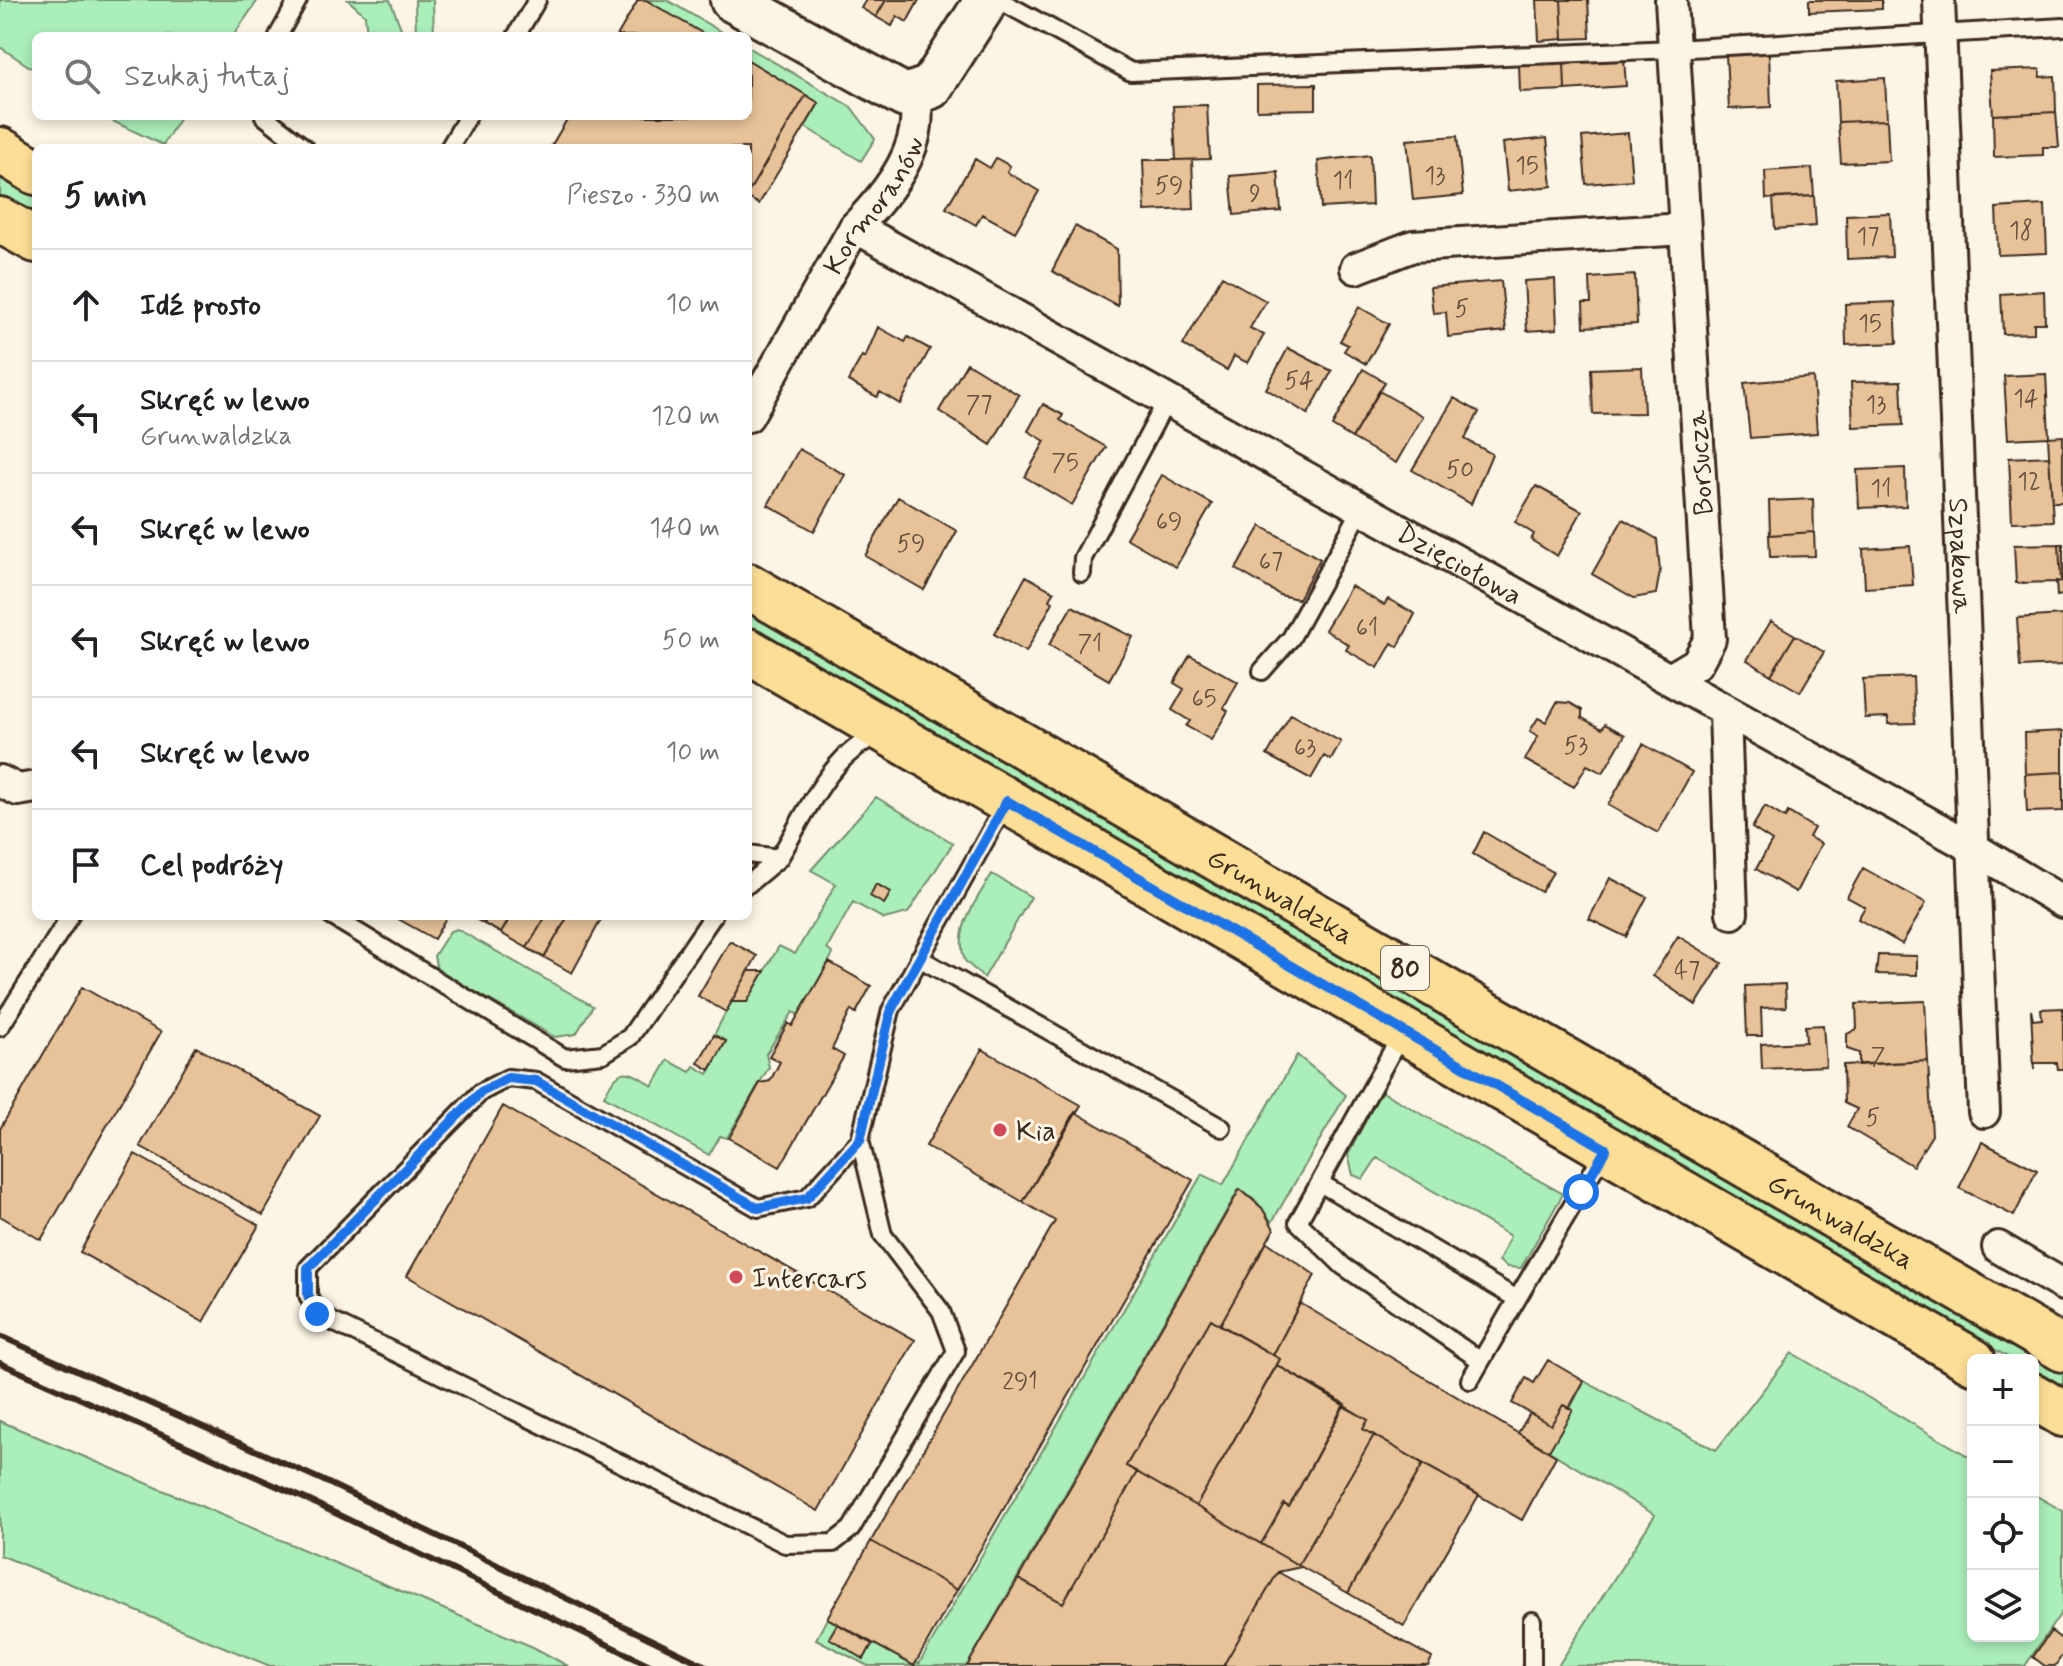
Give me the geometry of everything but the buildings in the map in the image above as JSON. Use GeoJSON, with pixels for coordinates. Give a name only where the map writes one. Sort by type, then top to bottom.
{"type":"FeatureCollection","features":[{"type":"Feature","properties":{"kind":"main road"},"geometry":{"type":"LineString","coordinates":[[0,150],[32,170]]}},
{"type":"Feature","properties":{"kind":"main road"},"geometry":{"type":"LineString","coordinates":[[0,220],[32,238]]}},
{"type":"Feature","properties":{"kind":"main road","name":"Grunwaldzka"},"geometry":{"type":"LineString","coordinates":[[752,588],[2063,1349]]}},
{"type":"Feature","properties":{"kind":"main road","name":"Grunwaldzka"},"geometry":{"type":"LineString","coordinates":[[752,653],[1967,1358]]}},
{"type":"Feature","properties":{"kind":"main road"},"geometry":{"type":"LineString","coordinates":[[2039,1400],[2063,1414]]}},
{"type":"Feature","properties":{"kind":"street"},"geometry":{"type":"LineString","coordinates":[[732,0],[895,93],[914,94]]}},
{"type":"Feature","properties":{"kind":"street","name":"Kormoranów"},"geometry":{"type":"LineString","coordinates":[[752,406],[855,227],[880,202],[901,169],[915,136],[918,109],[914,94],[931,87],[987,0]]}},
{"type":"Feature","properties":{"kind":"street","name":"Borsucza"},"geometry":{"type":"LineString","coordinates":[[1670,679],[1697,663],[1710,639],[1671,0]]}},
{"type":"Feature","properties":{"kind":"street","name":"Szpakowa"},"geometry":{"type":"LineString","coordinates":[[1939,0],[1984,1112]]}},
{"type":"Feature","properties":{"kind":"street","name":"Dzięciołowa"},"geometry":{"type":"LineString","coordinates":[[855,227],[1670,679],[1725,713],[1975,849],[2063,902]]}},
{"type":"Feature","properties":{"kind":"street"},"geometry":{"type":"LineString","coordinates":[[1356,268],[1413,246],[1684,229]]}},
{"type":"Feature","properties":{"kind":"street"},"geometry":{"type":"LineString","coordinates":[[1725,713],[1732,913]]}},
{"type":"Feature","properties":{"kind":"street"},"geometry":{"type":"LineString","coordinates":[[0,781],[18,790],[32,788]]}},
{"type":"Feature","properties":{"kind":"street"},"geometry":{"type":"LineString","coordinates":[[1998,1247],[2063,1285]]}},
{"type":"Feature","properties":{"kind":"lane"},"geometry":{"type":"LineString","coordinates":[[280,32],[298,0]]}},
{"type":"Feature","properties":{"kind":"lane"},"geometry":{"type":"LineString","coordinates":[[518,32],[537,0]]}},
{"type":"Feature","properties":{"kind":"lane"},"geometry":{"type":"LineString","coordinates":[[999,0],[1131,72],[1673,49],[2063,27]]}},
{"type":"Feature","properties":{"kind":"lane"},"geometry":{"type":"LineString","coordinates":[[269,120],[300,144]]}},
{"type":"Feature","properties":{"kind":"lane"},"geometry":{"type":"LineString","coordinates":[[451,144],[466,120]]}},
{"type":"Feature","properties":{"kind":"lane"},"geometry":{"type":"LineString","coordinates":[[1082,573],[1083,558],[1167,400]]}},
{"type":"Feature","properties":{"kind":"lane"},"geometry":{"type":"LineString","coordinates":[[1262,671],[1291,638],[1361,510]]}},
{"type":"Feature","properties":{"kind":"lane"},"geometry":{"type":"LineString","coordinates":[[752,881],[779,858],[830,774],[847,752],[886,731]]}},
{"type":"Feature","properties":{"kind":"lane"},"geometry":{"type":"LineString","coordinates":[[860,1140],[807,1198],[758,1208],[536,1081],[508,1078],[481,1092],[308,1268],[308,1295],[317,1314],[785,1544],[833,1543],[851,1529],[956,1351],[941,1311],[883,1235],[860,1140],[891,1010],[1007,801]]}},
{"type":"Feature","properties":{"kind":"lane"},"geometry":{"type":"LineString","coordinates":[[752,855],[779,858]]}},
{"type":"Feature","properties":{"kind":"lane"},"geometry":{"type":"LineString","coordinates":[[0,1027],[67,920]]}},
{"type":"Feature","properties":{"kind":"lane"},"geometry":{"type":"LineString","coordinates":[[338,920],[565,1058],[603,1054],[630,1037],[710,920]]}},
{"type":"Feature","properties":{"kind":"lane"},"geometry":{"type":"LineString","coordinates":[[919,958],[1222,1128]]}},
{"type":"Feature","properties":{"kind":"lane"},"geometry":{"type":"LineString","coordinates":[[1403,1030],[1298,1222],[1343,1266],[1481,1361]]}},
{"type":"Feature","properties":{"kind":"lane"},"geometry":{"type":"LineString","coordinates":[[1470,1380],[1606,1149]]}},
{"type":"Feature","properties":{"kind":"lane"},"geometry":{"type":"LineString","coordinates":[[1320,1183],[1517,1299]]}},
{"type":"Feature","properties":{"kind":"lane"},"geometry":{"type":"LineString","coordinates":[[1532,1621],[1532,1666]]}},
{"type":"Feature","properties":{"kind":"green space"},"geometry":{"type":"Polygon","coordinates":[[[0,0],[258,0],[236,32],[32,32],[32,68],[0,47],[0,0]]]}},
{"type":"Feature","properties":{"kind":"green space"},"geometry":{"type":"Polygon","coordinates":[[[348,0],[390,0],[402,32],[367,32],[365,15],[348,0]]]}},
{"type":"Feature","properties":{"kind":"green space"},"geometry":{"type":"Polygon","coordinates":[[[415,0],[433,0],[434,32],[416,32],[415,0]]]}},
{"type":"Feature","properties":{"kind":"green space"},"geometry":{"type":"Polygon","coordinates":[[[646,0],[667,0],[721,32],[700,32],[646,0]]]}},
{"type":"Feature","properties":{"kind":"green space"},"geometry":{"type":"Polygon","coordinates":[[[752,49],[851,107],[875,139],[861,161],[805,127],[819,103],[752,62],[752,49]]]}},
{"type":"Feature","properties":{"kind":"green space"},"geometry":{"type":"Polygon","coordinates":[[[110,120],[179,120],[161,144],[110,120]]]}},
{"type":"Feature","properties":{"kind":"green space"},"geometry":{"type":"Polygon","coordinates":[[[0,176],[32,195],[32,213],[0,196],[0,176]]]}},
{"type":"Feature","properties":{"kind":"green space"},"geometry":{"type":"Polygon","coordinates":[[[752,612],[2029,1354],[2003,1354],[752,628],[752,612]]]}},
{"type":"Feature","properties":{"kind":"green space"},"geometry":{"type":"Polygon","coordinates":[[[876,797],[953,843],[908,913],[884,919],[853,902],[827,949],[833,954],[799,1015],[793,1012],[766,1054],[769,1067],[727,1138],[720,1136],[709,1155],[604,1096],[619,1074],[630,1073],[653,1086],[668,1060],[690,1072],[694,1066],[708,1074],[726,1042],[714,1035],[731,1002],[747,1002],[779,946],[795,954],[836,884],[811,870],[876,797]]]}},
{"type":"Feature","properties":{"kind":"green space"},"geometry":{"type":"Polygon","coordinates":[[[992,874],[1031,897],[984,978],[965,961],[962,938],[973,905],[992,874]]]}},
{"type":"Feature","properties":{"kind":"green space"},"geometry":{"type":"Polygon","coordinates":[[[457,929],[593,1006],[576,1034],[555,1037],[437,970],[434,956],[450,931],[457,929]]]}},
{"type":"Feature","properties":{"kind":"green space"},"geometry":{"type":"Polygon","coordinates":[[[1297,1055],[1346,1095],[1272,1222],[1256,1201],[1239,1189],[967,1666],[868,1666],[816,1639],[830,1613],[841,1619],[830,1638],[864,1658],[876,1639],[919,1664],[1202,1174],[1223,1185],[1297,1055]]]}},
{"type":"Feature","properties":{"kind":"green space"},"geometry":{"type":"Polygon","coordinates":[[[1381,1091],[1563,1194],[1521,1268],[1507,1267],[1499,1261],[1510,1236],[1377,1158],[1363,1179],[1353,1175],[1348,1155],[1381,1091]]]}},
{"type":"Feature","properties":{"kind":"green space"},"geometry":{"type":"Polygon","coordinates":[[[1792,1353],[1967,1455],[1967,1642],[2039,1642],[2039,1497],[2063,1511],[2063,1610],[2025,1666],[1558,1666],[1655,1515],[1549,1451],[1584,1381],[1716,1450],[1792,1353]]]}},
{"type":"Feature","properties":{"kind":"green space"},"geometry":{"type":"Polygon","coordinates":[[[2039,1360],[2063,1374],[2063,1389],[2039,1375],[2039,1360]]]}},
{"type":"Feature","properties":{"kind":"green space"},"geometry":{"type":"Polygon","coordinates":[[[0,1421],[533,1647],[568,1666],[270,1666],[0,1555],[0,1421]]]}},
{"type":"Feature","properties":{"kind":"railway"},"geometry":{"type":"LineString","coordinates":[[0,1336],[322,1480],[706,1666]]}},
{"type":"Feature","properties":{"kind":"railway"},"geometry":{"type":"LineString","coordinates":[[0,1363],[308,1500],[652,1666]]}},
{"type":"Feature","properties":{"kind":"place","name":"Kia"},"geometry":{"type":"Point","coordinates":[1000,1130]}},
{"type":"Feature","properties":{"kind":"place","name":"Intercars"},"geometry":{"type":"Point","coordinates":[736,1277]}},
{"type":"Feature","properties":{"kind":"route"},"geometry":{"type":"LineString","coordinates":[[317,1314],[308,1295],[308,1268],[481,1092],[508,1078],[536,1081],[758,1208],[807,1198],[860,1140],[891,1010],[980,844],[1007,801],[1606,1149],[1581,1192]]}}]}
